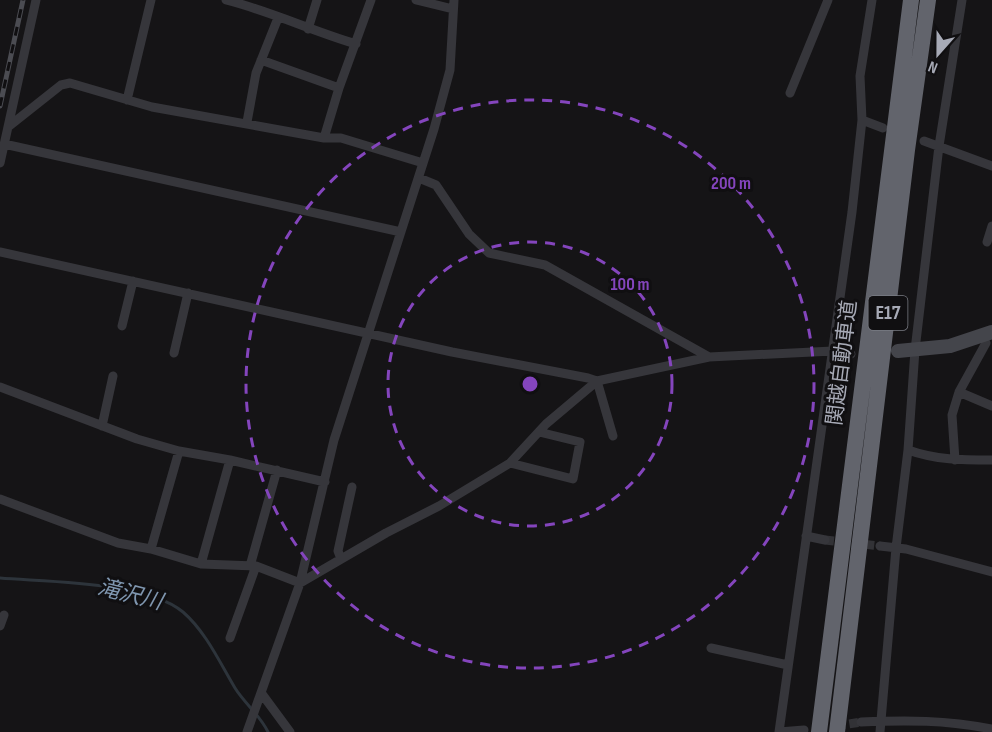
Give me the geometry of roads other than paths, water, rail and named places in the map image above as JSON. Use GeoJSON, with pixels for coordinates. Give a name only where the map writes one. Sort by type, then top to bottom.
{"type":"FeatureCollection","features":[{"type":"Feature","properties":{"kind":"highway","name":"関越自動車道"},"geometry":{"type":"LineString","coordinates":[[812,731],[911,0]]}},
{"type":"Feature","properties":{"kind":"highway","name":"関越自動車道"},"geometry":{"type":"LineString","coordinates":[[837,732],[907,150],[928,0]]}},
{"type":"Feature","properties":{"kind":"street"},"geometry":{"type":"LineString","coordinates":[[0,163],[36,0]]}},
{"type":"Feature","properties":{"kind":"street"},"geometry":{"type":"LineString","coordinates":[[127,100],[151,0]]}},
{"type":"Feature","properties":{"kind":"street"},"geometry":{"type":"LineString","coordinates":[[226,0],[258,4],[278,18],[356,44]]}},
{"type":"Feature","properties":{"kind":"street"},"geometry":{"type":"LineString","coordinates":[[308,29],[317,0]]}},
{"type":"Feature","properties":{"kind":"street"},"geometry":{"type":"LineString","coordinates":[[324,138],[339,88],[371,0]]}},
{"type":"Feature","properties":{"kind":"street"},"geometry":{"type":"LineString","coordinates":[[247,732],[300,583],[334,440],[419,178],[450,70],[454,4],[416,0]]}},
{"type":"Feature","properties":{"kind":"street"},"geometry":{"type":"LineString","coordinates":[[790,93],[828,0]]}},
{"type":"Feature","properties":{"kind":"street"},"geometry":{"type":"LineString","coordinates":[[812,731],[779,732],[833,351],[862,120],[860,76],[872,0]]}},
{"type":"Feature","properties":{"kind":"street"},"geometry":{"type":"LineString","coordinates":[[880,732],[896,548],[908,450],[915,350],[939,146],[962,0]]}},
{"type":"Feature","properties":{"kind":"street"},"geometry":{"type":"LineString","coordinates":[[247,122],[256,73],[278,18]]}},
{"type":"Feature","properties":{"kind":"street"},"geometry":{"type":"LineString","coordinates":[[261,60],[339,88]]}},
{"type":"Feature","properties":{"kind":"street"},"geometry":{"type":"LineString","coordinates":[[8,127],[61,85],[70,83],[152,107],[247,122],[324,138],[341,138],[423,164]]}},
{"type":"Feature","properties":{"kind":"street"},"geometry":{"type":"LineString","coordinates":[[862,120],[883,128]]}},
{"type":"Feature","properties":{"kind":"street"},"geometry":{"type":"LineString","coordinates":[[924,141],[992,166]]}},
{"type":"Feature","properties":{"kind":"street"},"geometry":{"type":"LineString","coordinates":[[4,144],[401,232]]}},
{"type":"Feature","properties":{"kind":"street"},"geometry":{"type":"LineString","coordinates":[[419,178],[436,185],[469,234],[489,253],[544,265],[709,357]]}},
{"type":"Feature","properties":{"kind":"street"},"geometry":{"type":"LineString","coordinates":[[987,242],[992,226]]}},
{"type":"Feature","properties":{"kind":"street"},"geometry":{"type":"LineString","coordinates":[[0,252],[597,381]]}},
{"type":"Feature","properties":{"kind":"street"},"geometry":{"type":"LineString","coordinates":[[122,326],[133,281]]}},
{"type":"Feature","properties":{"kind":"street"},"geometry":{"type":"LineString","coordinates":[[174,353],[188,293]]}},
{"type":"Feature","properties":{"kind":"street"},"geometry":{"type":"LineString","coordinates":[[898,351],[950,346],[987,337]]}},
{"type":"Feature","properties":{"kind":"street"},"geometry":{"type":"LineString","coordinates":[[987,337],[992,353]]}},
{"type":"Feature","properties":{"kind":"street"},"geometry":{"type":"LineString","coordinates":[[955,460],[952,415],[959,392],[987,337]]}},
{"type":"Feature","properties":{"kind":"street"},"geometry":{"type":"LineString","coordinates":[[300,583],[386,533],[440,506],[510,463],[586,387],[597,381],[709,357],[833,351],[851,354]]}},
{"type":"Feature","properties":{"kind":"street"},"geometry":{"type":"LineString","coordinates":[[102,426],[113,376]]}},
{"type":"Feature","properties":{"kind":"street"},"geometry":{"type":"LineString","coordinates":[[597,381],[613,436]]}},
{"type":"Feature","properties":{"kind":"street"},"geometry":{"type":"LineString","coordinates":[[0,387],[102,426],[179,451],[325,482]]}},
{"type":"Feature","properties":{"kind":"street"},"geometry":{"type":"LineString","coordinates":[[959,392],[992,406]]}},
{"type":"Feature","properties":{"kind":"street"},"geometry":{"type":"LineString","coordinates":[[510,463],[573,478],[580,442],[539,432]]}},
{"type":"Feature","properties":{"kind":"street"},"geometry":{"type":"LineString","coordinates":[[908,450],[928,457],[955,460],[992,459]]}},
{"type":"Feature","properties":{"kind":"street"},"geometry":{"type":"LineString","coordinates":[[151,549],[179,451]]}},
{"type":"Feature","properties":{"kind":"street"},"geometry":{"type":"LineString","coordinates":[[201,564],[230,460]]}},
{"type":"Feature","properties":{"kind":"street"},"geometry":{"type":"LineString","coordinates":[[230,638],[253,566],[277,470]]}},
{"type":"Feature","properties":{"kind":"street"},"geometry":{"type":"LineString","coordinates":[[341,559],[338,550],[352,487]]}},
{"type":"Feature","properties":{"kind":"street"},"geometry":{"type":"LineString","coordinates":[[0,499],[118,543],[151,549],[201,564],[253,566],[300,583]]}},
{"type":"Feature","properties":{"kind":"street"},"geometry":{"type":"LineString","coordinates":[[806,537],[825,540]]}},
{"type":"Feature","properties":{"kind":"street"},"geometry":{"type":"LineString","coordinates":[[880,546],[992,572]]}},
{"type":"Feature","properties":{"kind":"street"},"geometry":{"type":"LineString","coordinates":[[0,626],[4,615]]}},
{"type":"Feature","properties":{"kind":"street"},"geometry":{"type":"LineString","coordinates":[[711,648],[788,665]]}},
{"type":"Feature","properties":{"kind":"street"},"geometry":{"type":"LineString","coordinates":[[262,694],[290,732]]}},
{"type":"Feature","properties":{"kind":"street"},"geometry":{"type":"LineString","coordinates":[[861,722],[917,719],[958,722],[992,729]]}},
{"type":"Feature","properties":{"kind":"waterway","name":"滝沢川"},"geometry":{"type":"LineString","coordinates":[[0,578],[96,585],[146,594],[166,602],[183,612],[199,629],[235,688],[268,732]]}},
{"type":"Feature","properties":{"kind":"tunnel"},"geometry":{"type":"LineString","coordinates":[[825,540],[880,546]]}},
{"type":"Feature","properties":{"kind":"tunnel"},"geometry":{"type":"LineString","coordinates":[[836,726],[861,722]]}},
{"type":"Feature","properties":{"kind":"railway"},"geometry":{"type":"LineString","coordinates":[[0,106],[23,0]]}}]}
